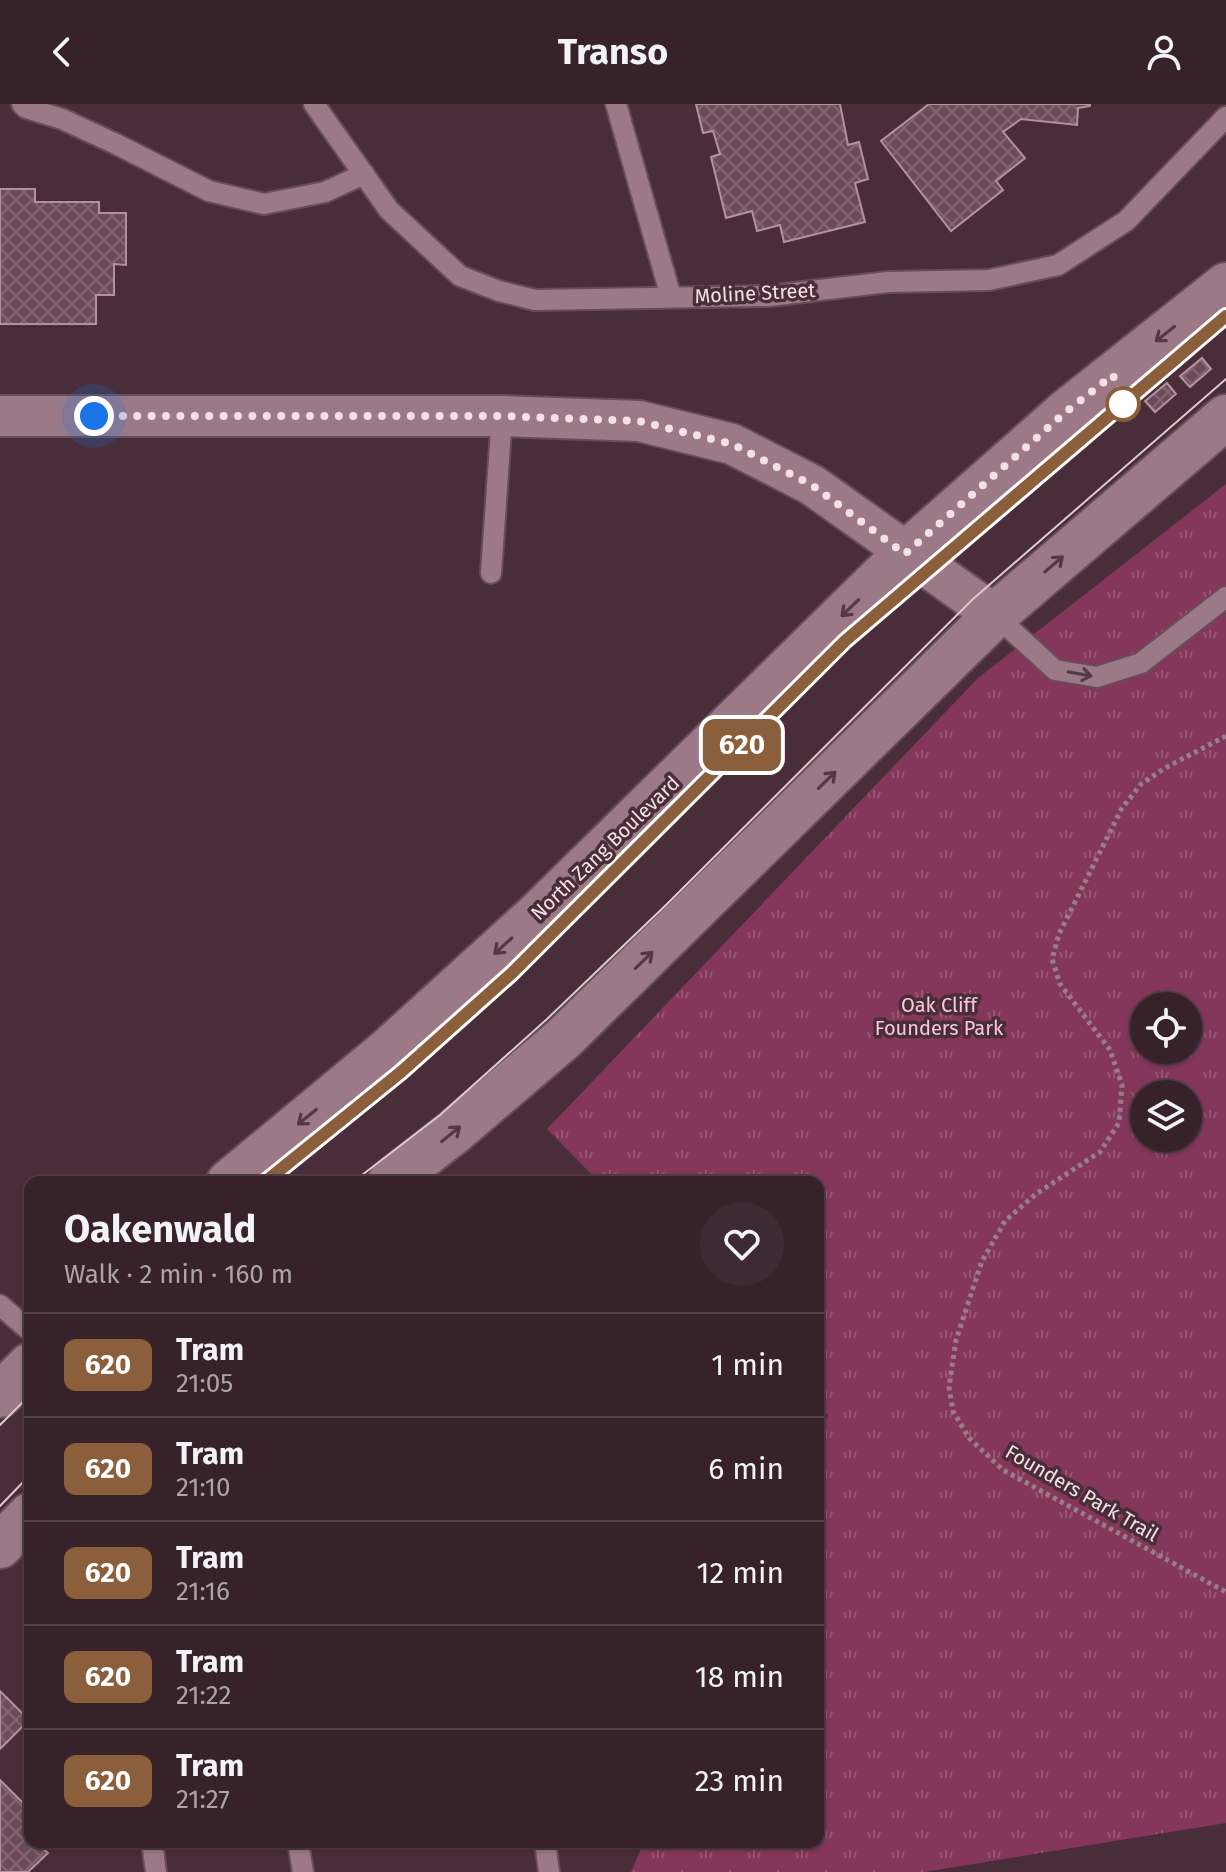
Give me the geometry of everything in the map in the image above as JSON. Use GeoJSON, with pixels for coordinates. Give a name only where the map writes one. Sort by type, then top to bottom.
{"type":"FeatureCollection","features":[{"type":"Feature","properties":{"kind":"main road","name":"North Zang Boulevard"},"geometry":{"type":"LineString","coordinates":[[236,1176],[386,1052],[526,925],[905,554],[1067,411],[1226,285]]}},
{"type":"Feature","properties":{"kind":"main road"},"geometry":{"type":"LineString","coordinates":[[398,1176],[564,1038],[995,615],[1226,417]]}},
{"type":"Feature","properties":{"kind":"main road"},"geometry":{"type":"LineString","coordinates":[[0,1395],[24,1371]]}},
{"type":"Feature","properties":{"kind":"main road"},"geometry":{"type":"LineString","coordinates":[[0,1546],[24,1521]]}},
{"type":"Feature","properties":{"kind":"street"},"geometry":{"type":"LineString","coordinates":[[0,416],[502,416],[639,421],[732,444],[812,485],[995,615]]}},
{"type":"Feature","properties":{"kind":"lane"},"geometry":{"type":"LineString","coordinates":[[22,104],[116,144],[209,191],[264,204],[325,192],[364,174]]}},
{"type":"Feature","properties":{"kind":"lane","name":"Moline Street"},"geometry":{"type":"LineString","coordinates":[[314,104],[389,210],[460,276],[499,291],[535,300],[769,296],[888,282],[989,280],[1058,265],[1126,221],[1223,114]]}},
{"type":"Feature","properties":{"kind":"lane"},"geometry":{"type":"LineString","coordinates":[[616,104],[671,297]]}},
{"type":"Feature","properties":{"kind":"lane"},"geometry":{"type":"LineString","coordinates":[[1223,114],[1226,144]]}},
{"type":"Feature","properties":{"kind":"lane"},"geometry":{"type":"LineString","coordinates":[[491,573],[502,416]]}},
{"type":"Feature","properties":{"kind":"lane"},"geometry":{"type":"LineString","coordinates":[[995,615],[1055,670],[1097,677],[1141,663],[1226,597]]}},
{"type":"Feature","properties":{"kind":"lane"},"geometry":{"type":"LineString","coordinates":[[0,1305],[24,1326]]}},
{"type":"Feature","properties":{"kind":"lane"},"geometry":{"type":"LineString","coordinates":[[153,1848],[156,1872]]}},
{"type":"Feature","properties":{"kind":"lane"},"geometry":{"type":"LineString","coordinates":[[299,1848],[303,1872]]}},
{"type":"Feature","properties":{"kind":"lane"},"geometry":{"type":"LineString","coordinates":[[546,1848],[549,1872]]}},
{"type":"Feature","properties":{"kind":"path","name":"Founders Park Trail"},"geometry":{"type":"LineString","coordinates":[[1226,736],[1141,784],[1122,808],[1059,934],[1052,959],[1060,984],[1110,1050],[1122,1085],[1119,1123],[1100,1152],[1036,1194],[1005,1221],[982,1261],[956,1340],[949,1387],[953,1411],[969,1438],[1003,1470],[1226,1592]]}},
{"type":"Feature","properties":{"kind":"green space","name":"Oak Cliff Founders Park"},"geometry":{"type":"Polygon","coordinates":[[[1226,484],[1226,1823],[924,1872],[631,1872],[641,1848],[824,1848],[824,1424],[828,1415],[824,1411],[824,1176],[593,1176],[547,1129],[978,678],[1226,484]]]}},
{"type":"Feature","properties":{"kind":"building"},"geometry":{"type":"Polygon","coordinates":[[[696,104],[840,104],[848,145],[859,142],[868,179],[855,183],[865,222],[784,242],[780,225],[757,231],[752,211],[726,218],[711,157],[720,154],[713,131],[703,133],[696,104]]]}},
{"type":"Feature","properties":{"kind":"building"},"geometry":{"type":"Polygon","coordinates":[[[929,104],[1090,106],[1078,108],[1077,125],[1021,119],[1003,132],[1025,158],[996,181],[1003,190],[951,231],[881,141],[929,104]]]}},
{"type":"Feature","properties":{"kind":"building"},"geometry":{"type":"Polygon","coordinates":[[[0,189],[35,189],[35,202],[99,202],[99,213],[126,213],[126,265],[114,264],[114,295],[96,295],[96,324],[0,324],[0,189]]]}},
{"type":"Feature","properties":{"kind":"building"},"geometry":{"type":"Polygon","coordinates":[[[1202,358],[1211,369],[1190,387],[1180,376],[1202,358]]]}},
{"type":"Feature","properties":{"kind":"building"},"geometry":{"type":"Polygon","coordinates":[[[1167,383],[1176,394],[1155,412],[1145,401],[1167,383]]]}},
{"type":"Feature","properties":{"kind":"building"},"geometry":{"type":"Polygon","coordinates":[[[0,1691],[24,1715],[24,1725],[0,1749],[0,1691]]]}},
{"type":"Feature","properties":{"kind":"building"},"geometry":{"type":"Polygon","coordinates":[[[0,1780],[24,1804],[24,1848],[43,1848],[48,1853],[28,1872],[0,1872],[0,1780]]]}},
{"type":"Feature","properties":{"kind":"tram line"},"geometry":{"type":"LineString","coordinates":[[272,1176],[401,1072],[512,973],[845,641],[1226,316]]}},
{"type":"Feature","properties":{"kind":"tram line","name":"620"},"geometry":{"type":"LineString","coordinates":[[272,1176],[401,1072],[512,973],[845,641],[1226,316]]}},
{"type":"Feature","properties":{"kind":"tram line"},"geometry":{"type":"LineString","coordinates":[[361,1176],[440,1115],[547,1019],[973,599],[1226,379]]}},
{"type":"Feature","properties":{"kind":"tram line"},"geometry":{"type":"LineString","coordinates":[[0,1425],[24,1401]]}},
{"type":"Feature","properties":{"kind":"tram line"},"geometry":{"type":"LineString","coordinates":[[0,1506],[24,1481]]}},
{"type":"Feature","properties":{"kind":"route"},"geometry":{"type":"LineString","coordinates":[[94,416],[502,416],[639,421],[732,444],[812,485],[905,554],[1067,411],[1113,375],[1123,404]]}}]}
